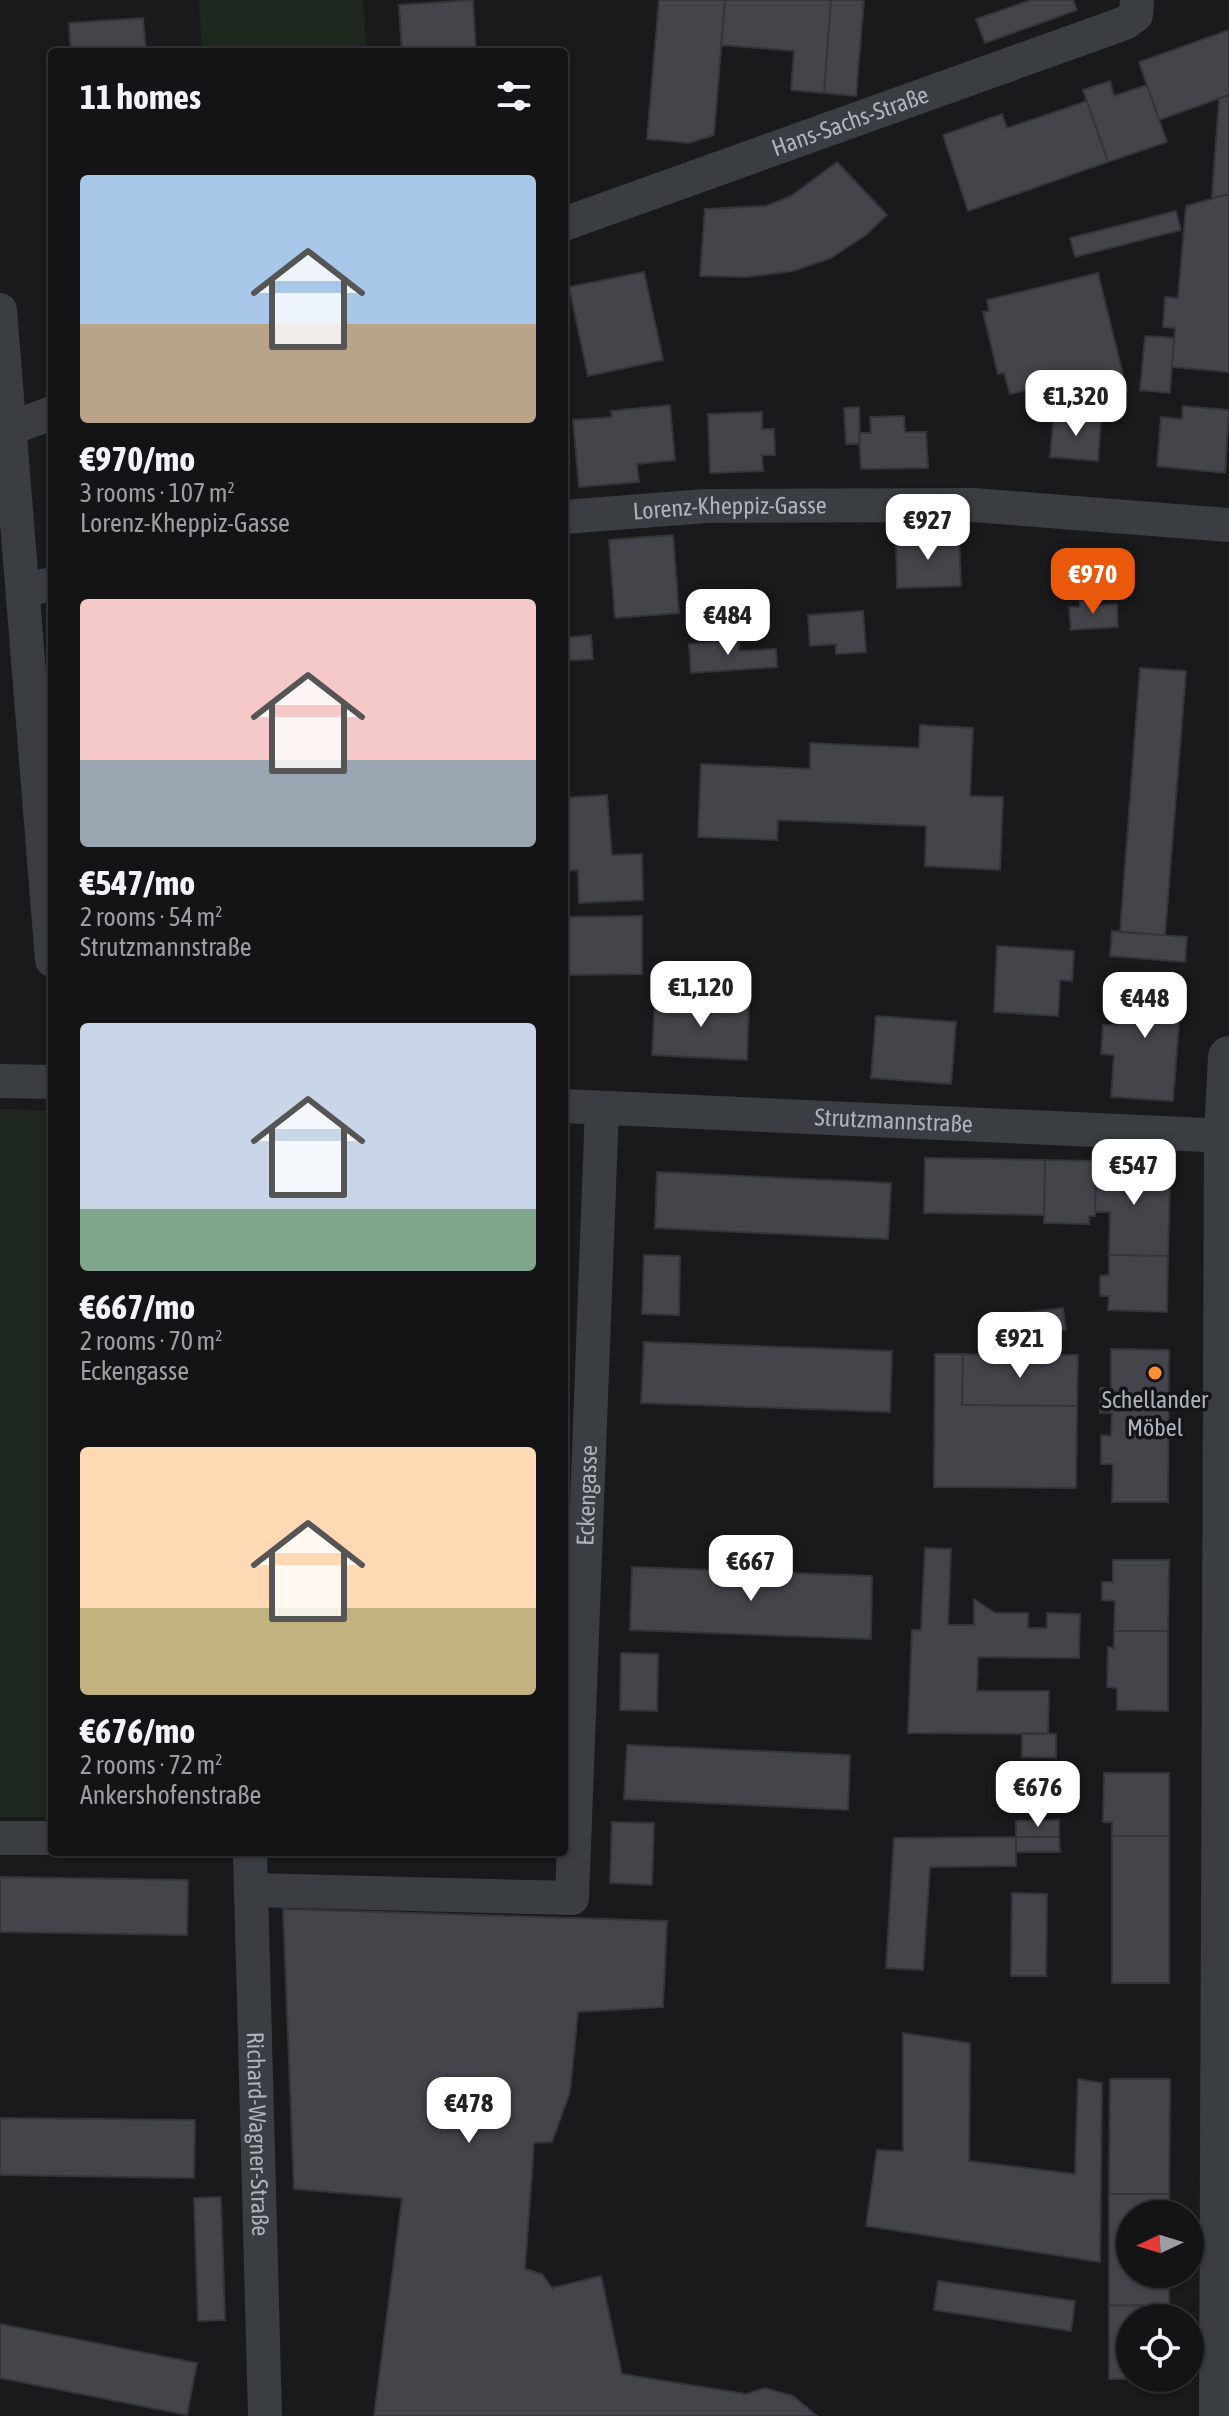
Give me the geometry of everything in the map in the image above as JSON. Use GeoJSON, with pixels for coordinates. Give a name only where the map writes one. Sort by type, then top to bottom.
{"type":"FeatureCollection","features":[{"type":"Feature","properties":{"kind":"street","name":"Hans-Sachs-Straße"},"geometry":{"type":"LineString","coordinates":[[568,223],[1125,23],[1137,7],[1166,0]]}},
{"type":"Feature","properties":{"kind":"street"},"geometry":{"type":"LineString","coordinates":[[0,310],[6,430],[38,587],[48,853]]}},
{"type":"Feature","properties":{"kind":"street"},"geometry":{"type":"LineString","coordinates":[[6,430],[48,414]]}},
{"type":"Feature","properties":{"kind":"street","name":"Lorenz-Kheppiz-Gasse"},"geometry":{"type":"LineString","coordinates":[[568,517],[706,506],[973,505],[1229,525]]}},
{"type":"Feature","properties":{"kind":"street"},"geometry":{"type":"LineString","coordinates":[[1220,2416],[1225,2077],[1229,1057]]}},
{"type":"Feature","properties":{"kind":"street"},"geometry":{"type":"LineString","coordinates":[[0,1081],[48,1082]]}},
{"type":"Feature","properties":{"kind":"street","name":"Strutzmannstraße"},"geometry":{"type":"LineString","coordinates":[[568,1106],[1227,1136]]}},
{"type":"Feature","properties":{"kind":"street","name":"Eckengasse"},"geometry":{"type":"LineString","coordinates":[[251,1890],[572,1898],[602,1108]]}},
{"type":"Feature","properties":{"kind":"street"},"geometry":{"type":"LineString","coordinates":[[0,1838],[48,1838]]}},
{"type":"Feature","properties":{"kind":"street","name":"Richard-Wagner-Straße"},"geometry":{"type":"LineString","coordinates":[[250,1856],[265,2416]]}},
{"type":"Feature","properties":{"kind":"shaded area"},"geometry":{"type":"Polygon","coordinates":[[[199,0],[363,0],[367,48],[202,48],[199,0]]]}},
{"type":"Feature","properties":{"kind":"shaded area"},"geometry":{"type":"Polygon","coordinates":[[[0,1109],[48,1111],[48,1817],[0,1817],[0,1109]]]}},
{"type":"Feature","properties":{"kind":"building"},"geometry":{"type":"Polygon","coordinates":[[[473,0],[476,48],[402,48],[399,5],[473,0]]]}},
{"type":"Feature","properties":{"kind":"building"},"geometry":{"type":"Polygon","coordinates":[[[659,0],[725,0],[714,135],[689,143],[647,139],[659,0]]]}},
{"type":"Feature","properties":{"kind":"building"},"geometry":{"type":"Polygon","coordinates":[[[725,0],[831,0],[824,93],[791,90],[794,51],[721,45],[725,0]]]}},
{"type":"Feature","properties":{"kind":"building"},"geometry":{"type":"Polygon","coordinates":[[[831,0],[864,0],[856,96],[824,93],[831,0]]]}},
{"type":"Feature","properties":{"kind":"building"},"geometry":{"type":"Polygon","coordinates":[[[1031,0],[1073,0],[1077,10],[985,43],[976,19],[1031,0]]]}},
{"type":"Feature","properties":{"kind":"building"},"geometry":{"type":"Polygon","coordinates":[[[143,18],[146,48],[71,48],[69,23],[143,18]]]}},
{"type":"Feature","properties":{"kind":"building"},"geometry":{"type":"Polygon","coordinates":[[[1229,30],[1229,95],[1159,120],[1139,62],[1229,30]]]}},
{"type":"Feature","properties":{"kind":"building"},"geometry":{"type":"Polygon","coordinates":[[[1110,81],[1114,96],[1147,85],[1167,142],[1108,162],[1083,90],[1110,81]]]}},
{"type":"Feature","properties":{"kind":"building"},"geometry":{"type":"Polygon","coordinates":[[[1229,95],[1229,194],[1212,198],[1219,99],[1229,95]]]}},
{"type":"Feature","properties":{"kind":"building"},"geometry":{"type":"Polygon","coordinates":[[[1087,101],[1108,162],[968,211],[943,135],[1002,114],[1007,128],[1087,101]]]}},
{"type":"Feature","properties":{"kind":"building"},"geometry":{"type":"Polygon","coordinates":[[[837,162],[887,215],[866,235],[831,258],[793,271],[746,277],[700,276],[705,209],[766,206],[791,196],[837,162]]]}},
{"type":"Feature","properties":{"kind":"building"},"geometry":{"type":"Polygon","coordinates":[[[1229,194],[1229,372],[1172,367],[1175,328],[1163,327],[1165,297],[1178,298],[1186,206],[1229,194]]]}},
{"type":"Feature","properties":{"kind":"building"},"geometry":{"type":"Polygon","coordinates":[[[1176,211],[1181,230],[1075,257],[1070,238],[1176,211]]]}},
{"type":"Feature","properties":{"kind":"building"},"geometry":{"type":"Polygon","coordinates":[[[644,272],[663,360],[588,376],[569,287],[644,272]]]}},
{"type":"Feature","properties":{"kind":"building"},"geometry":{"type":"Polygon","coordinates":[[[1098,273],[1127,391],[1102,397],[1096,374],[1010,394],[1004,373],[998,374],[983,312],[989,311],[987,300],[1098,273]]]}},
{"type":"Feature","properties":{"kind":"building"},"geometry":{"type":"Polygon","coordinates":[[[1145,336],[1174,338],[1170,393],[1140,390],[1145,336]]]}},
{"type":"Feature","properties":{"kind":"building"},"geometry":{"type":"Polygon","coordinates":[[[670,405],[675,460],[637,464],[639,482],[579,487],[573,420],[612,417],[611,411],[670,405]]]}},
{"type":"Feature","properties":{"kind":"building"},"geometry":{"type":"Polygon","coordinates":[[[1183,406],[1229,410],[1225,473],[1157,466],[1161,417],[1182,419],[1183,406]]]}},
{"type":"Feature","properties":{"kind":"building"},"geometry":{"type":"Polygon","coordinates":[[[859,407],[860,444],[846,444],[844,408],[859,407]]]}},
{"type":"Feature","properties":{"kind":"building"},"geometry":{"type":"Polygon","coordinates":[[[762,412],[762,429],[774,429],[775,455],[762,455],[763,471],[710,473],[708,414],[762,412]]]}},
{"type":"Feature","properties":{"kind":"building"},"geometry":{"type":"Polygon","coordinates":[[[1054,414],[1101,418],[1098,461],[1050,457],[1054,414]]]}},
{"type":"Feature","properties":{"kind":"building"},"geometry":{"type":"Polygon","coordinates":[[[904,416],[905,432],[926,432],[928,468],[861,469],[859,433],[871,433],[870,417],[904,416]]]}},
{"type":"Feature","properties":{"kind":"building"},"geometry":{"type":"Polygon","coordinates":[[[673,535],[679,613],[615,618],[609,540],[673,535]]]}},
{"type":"Feature","properties":{"kind":"building"},"geometry":{"type":"Polygon","coordinates":[[[959,536],[961,586],[897,588],[896,538],[959,536]]]}},
{"type":"Feature","properties":{"kind":"building"},"geometry":{"type":"Polygon","coordinates":[[[1099,599],[1099,605],[1117,604],[1118,627],[1071,630],[1069,607],[1080,607],[1080,601],[1099,599]]]}},
{"type":"Feature","properties":{"kind":"building"},"geometry":{"type":"Polygon","coordinates":[[[863,611],[866,652],[836,654],[836,644],[810,646],[808,615],[863,611]]]}},
{"type":"Feature","properties":{"kind":"building"},"geometry":{"type":"Polygon","coordinates":[[[591,635],[593,659],[568,661],[568,638],[591,635]]]}},
{"type":"Feature","properties":{"kind":"building"},"geometry":{"type":"Polygon","coordinates":[[[739,640],[739,651],[776,649],[777,667],[691,673],[689,644],[739,640]]]}},
{"type":"Feature","properties":{"kind":"building"},"geometry":{"type":"Polygon","coordinates":[[[1140,668],[1186,671],[1165,935],[1120,932],[1140,668]]]}},
{"type":"Feature","properties":{"kind":"building"},"geometry":{"type":"Polygon","coordinates":[[[920,725],[973,728],[970,796],[1003,797],[1000,870],[925,866],[926,826],[778,820],[777,840],[698,837],[701,764],[810,769],[810,743],[919,748],[920,725]]]}},
{"type":"Feature","properties":{"kind":"building"},"geometry":{"type":"Polygon","coordinates":[[[607,795],[612,855],[642,854],[643,900],[579,903],[578,870],[568,871],[568,798],[607,795]]]}},
{"type":"Feature","properties":{"kind":"building"},"geometry":{"type":"Polygon","coordinates":[[[642,916],[642,974],[568,975],[568,917],[642,916]]]}},
{"type":"Feature","properties":{"kind":"building"},"geometry":{"type":"Polygon","coordinates":[[[1112,931],[1187,937],[1185,962],[1110,956],[1112,931]]]}},
{"type":"Feature","properties":{"kind":"building"},"geometry":{"type":"Polygon","coordinates":[[[997,946],[1074,951],[1072,981],[1060,980],[1058,1016],[994,1012],[997,946]]]}},
{"type":"Feature","properties":{"kind":"building"},"geometry":{"type":"Polygon","coordinates":[[[1121,979],[1182,984],[1173,1101],[1111,1097],[1114,1055],[1101,1054],[1103,1025],[1117,1025],[1121,979]]]}},
{"type":"Feature","properties":{"kind":"building"},"geometry":{"type":"Polygon","coordinates":[[[655,998],[749,1002],[747,1060],[652,1055],[655,998]]]}},
{"type":"Feature","properties":{"kind":"building"},"geometry":{"type":"Polygon","coordinates":[[[876,1016],[956,1022],[951,1084],[871,1078],[876,1016]]]}},
{"type":"Feature","properties":{"kind":"building"},"geometry":{"type":"Polygon","coordinates":[[[925,1158],[1045,1160],[1044,1215],[924,1213],[925,1158]]]}},
{"type":"Feature","properties":{"kind":"building"},"geometry":{"type":"Polygon","coordinates":[[[1045,1160],[1096,1161],[1095,1216],[1089,1216],[1089,1224],[1044,1223],[1045,1160]]]}},
{"type":"Feature","properties":{"kind":"building"},"geometry":{"type":"Polygon","coordinates":[[[1096,1161],[1153,1163],[1170,1181],[1168,1256],[1109,1255],[1110,1212],[1095,1212],[1096,1161]]]}},
{"type":"Feature","properties":{"kind":"building"},"geometry":{"type":"Polygon","coordinates":[[[657,1172],[891,1183],[888,1239],[655,1228],[657,1172]]]}},
{"type":"Feature","properties":{"kind":"building"},"geometry":{"type":"Polygon","coordinates":[[[644,1255],[680,1256],[679,1315],[642,1314],[644,1255]]]}},
{"type":"Feature","properties":{"kind":"building"},"geometry":{"type":"Polygon","coordinates":[[[1109,1255],[1168,1256],[1167,1312],[1108,1310],[1109,1296],[1100,1296],[1100,1276],[1109,1275],[1109,1255]]]}},
{"type":"Feature","properties":{"kind":"building"},"geometry":{"type":"Polygon","coordinates":[[[1063,1308],[1066,1330],[1023,1336],[1021,1313],[1063,1308]]]}},
{"type":"Feature","properties":{"kind":"building"},"geometry":{"type":"Polygon","coordinates":[[[644,1342],[892,1351],[890,1412],[641,1403],[644,1342]]]}},
{"type":"Feature","properties":{"kind":"building"},"geometry":{"type":"Polygon","coordinates":[[[1111,1349],[1169,1350],[1168,1502],[1112,1502],[1113,1464],[1101,1464],[1101,1435],[1111,1436],[1112,1413],[1100,1413],[1100,1388],[1111,1388],[1111,1349]]]}},
{"type":"Feature","properties":{"kind":"building"},"geometry":{"type":"Polygon","coordinates":[[[935,1354],[963,1354],[962,1405],[1077,1406],[1076,1488],[934,1487],[935,1354]]]}},
{"type":"Feature","properties":{"kind":"building"},"geometry":{"type":"Polygon","coordinates":[[[963,1354],[1078,1355],[1077,1406],[962,1405],[963,1354]]]}},
{"type":"Feature","properties":{"kind":"building"},"geometry":{"type":"Polygon","coordinates":[[[925,1548],[951,1549],[948,1625],[974,1625],[974,1599],[995,1613],[1028,1613],[1028,1628],[1047,1628],[1047,1613],[1080,1614],[1079,1658],[978,1657],[977,1691],[1049,1691],[1048,1734],[908,1733],[912,1630],[921,1630],[925,1548]]]}},
{"type":"Feature","properties":{"kind":"building"},"geometry":{"type":"Polygon","coordinates":[[[1113,1560],[1169,1560],[1168,1631],[1114,1631],[1115,1601],[1102,1600],[1102,1582],[1113,1582],[1113,1560]]]}},
{"type":"Feature","properties":{"kind":"building"},"geometry":{"type":"Polygon","coordinates":[[[632,1567],[872,1576],[871,1639],[630,1630],[632,1567]]]}},
{"type":"Feature","properties":{"kind":"building"},"geometry":{"type":"Polygon","coordinates":[[[1114,1631],[1168,1631],[1168,1711],[1117,1710],[1117,1688],[1107,1687],[1108,1647],[1114,1648],[1114,1631]]]}},
{"type":"Feature","properties":{"kind":"building"},"geometry":{"type":"Polygon","coordinates":[[[621,1653],[658,1654],[657,1711],[620,1710],[621,1653]]]}},
{"type":"Feature","properties":{"kind":"building"},"geometry":{"type":"Polygon","coordinates":[[[1022,1733],[1056,1734],[1056,1758],[1022,1757],[1022,1733]]]}},
{"type":"Feature","properties":{"kind":"building"},"geometry":{"type":"Polygon","coordinates":[[[627,1745],[850,1755],[848,1810],[624,1799],[627,1745]]]}},
{"type":"Feature","properties":{"kind":"building"},"geometry":{"type":"Polygon","coordinates":[[[1104,1773],[1169,1773],[1169,1836],[1112,1836],[1112,1822],[1103,1822],[1104,1773]]]}},
{"type":"Feature","properties":{"kind":"building"},"geometry":{"type":"Polygon","coordinates":[[[1059,1820],[1059,1837],[1016,1837],[1016,1821],[1059,1820]]]}},
{"type":"Feature","properties":{"kind":"building"},"geometry":{"type":"Polygon","coordinates":[[[612,1822],[654,1823],[652,1885],[610,1883],[612,1822]]]}},
{"type":"Feature","properties":{"kind":"building"},"geometry":{"type":"Polygon","coordinates":[[[1112,1836],[1169,1836],[1169,1983],[1112,1983],[1112,1836]]]}},
{"type":"Feature","properties":{"kind":"building"},"geometry":{"type":"Polygon","coordinates":[[[1016,1837],[1059,1837],[1060,1852],[1016,1852],[1016,1837]]]}},
{"type":"Feature","properties":{"kind":"building"},"geometry":{"type":"Polygon","coordinates":[[[1016,1837],[1016,1866],[930,1867],[923,1970],[886,1968],[894,1838],[1016,1837]]]}},
{"type":"Feature","properties":{"kind":"building"},"geometry":{"type":"Polygon","coordinates":[[[0,1877],[188,1880],[187,1935],[0,1932],[0,1877]]]}},
{"type":"Feature","properties":{"kind":"building"},"geometry":{"type":"Polygon","coordinates":[[[1012,1893],[1047,1894],[1046,1976],[1011,1976],[1012,1893]]]}},
{"type":"Feature","properties":{"kind":"building"},"geometry":{"type":"Polygon","coordinates":[[[283,1909],[667,1921],[663,2007],[578,2012],[570,2092],[552,2142],[534,2143],[525,2269],[542,2274],[552,2288],[601,2276],[622,2374],[746,2394],[765,2388],[793,2396],[817,2416],[374,2416],[402,2198],[294,2189],[283,1909]]]}},
{"type":"Feature","properties":{"kind":"building"},"geometry":{"type":"Polygon","coordinates":[[[903,2033],[970,2043],[969,2161],[1075,2174],[1078,2079],[1102,2083],[1100,2262],[866,2226],[877,2150],[903,2151],[903,2033]]]}},
{"type":"Feature","properties":{"kind":"building"},"geometry":{"type":"Polygon","coordinates":[[[1110,2079],[1170,2079],[1169,2194],[1109,2194],[1110,2079]]]}},
{"type":"Feature","properties":{"kind":"building"},"geometry":{"type":"Polygon","coordinates":[[[0,2118],[195,2120],[194,2178],[0,2175],[0,2118]]]}},
{"type":"Feature","properties":{"kind":"building"},"geometry":{"type":"Polygon","coordinates":[[[1109,2194],[1169,2194],[1169,2200],[1116,2200],[1116,2288],[1169,2288],[1169,2304],[1109,2305],[1109,2194]]]}},
{"type":"Feature","properties":{"kind":"building"},"geometry":{"type":"Polygon","coordinates":[[[221,2197],[225,2320],[198,2321],[194,2198],[221,2197]]]}},
{"type":"Feature","properties":{"kind":"building"},"geometry":{"type":"Polygon","coordinates":[[[938,2281],[1075,2301],[1071,2331],[934,2310],[938,2281]]]}},
{"type":"Feature","properties":{"kind":"building"},"geometry":{"type":"Polygon","coordinates":[[[1109,2305],[1116,2305],[1116,2379],[1109,2379],[1109,2305]]]}},
{"type":"Feature","properties":{"kind":"building"},"geometry":{"type":"Polygon","coordinates":[[[0,2324],[197,2363],[187,2415],[0,2378],[0,2324]]]}},
{"type":"Feature","properties":{"kind":"place","name":"Schellander Möbel"},"geometry":{"type":"Point","coordinates":[1155,1373]}}]}
